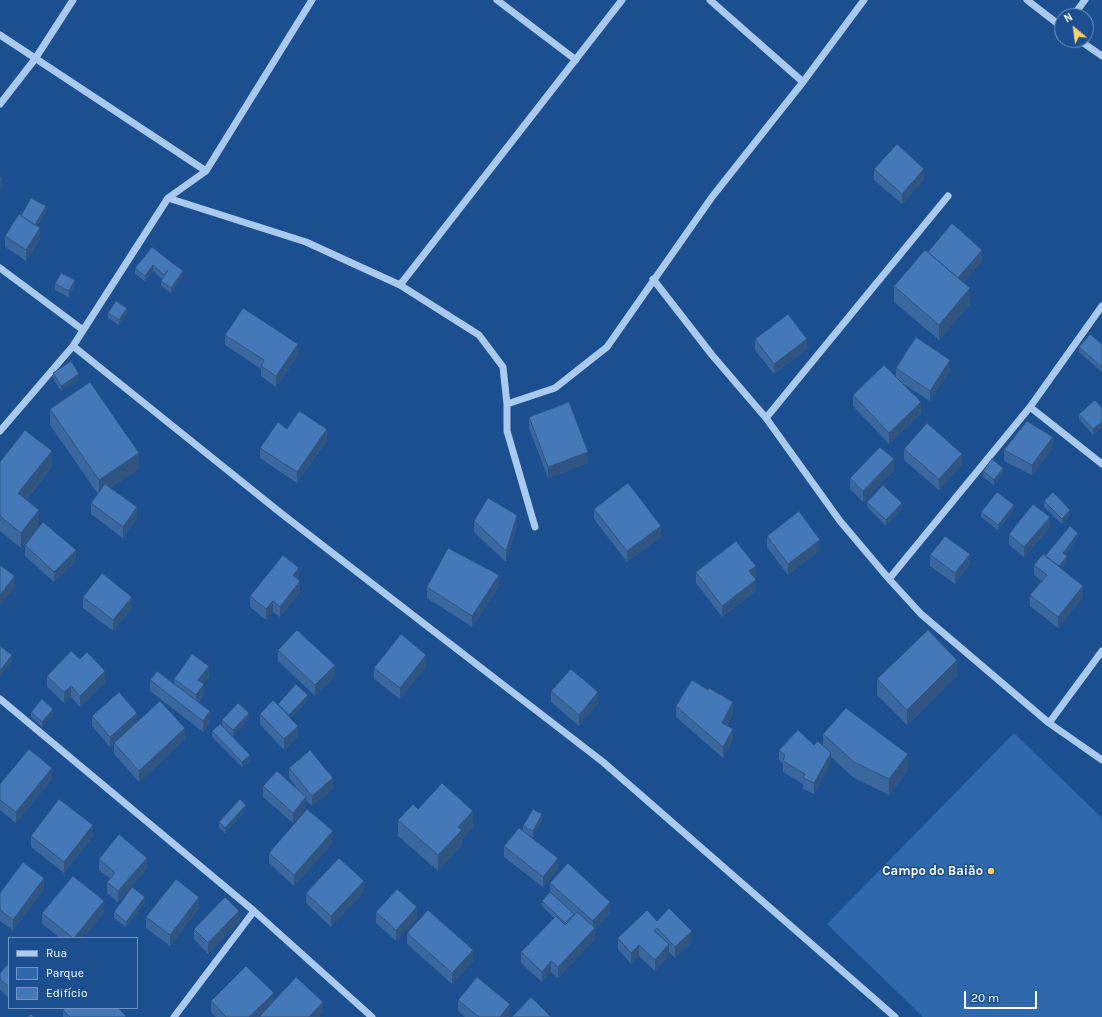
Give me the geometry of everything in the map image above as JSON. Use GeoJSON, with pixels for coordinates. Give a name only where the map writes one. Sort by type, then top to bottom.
{"type":"FeatureCollection","features":[{"type":"Feature","properties":{"kind":"street"},"geometry":{"type":"LineString","coordinates":[[0,104],[35,59],[73,0]]}},
{"type":"Feature","properties":{"kind":"street"},"geometry":{"type":"LineString","coordinates":[[0,431],[73,346],[168,198],[206,171],[312,0]]}},
{"type":"Feature","properties":{"kind":"street"},"geometry":{"type":"LineString","coordinates":[[497,0],[576,60]]}},
{"type":"Feature","properties":{"kind":"street"},"geometry":{"type":"LineString","coordinates":[[400,284],[622,0]]}},
{"type":"Feature","properties":{"kind":"street"},"geometry":{"type":"LineString","coordinates":[[710,0],[803,82]]}},
{"type":"Feature","properties":{"kind":"street"},"geometry":{"type":"LineString","coordinates":[[507,404],[555,388],[607,347],[653,279],[712,197],[803,82],[864,0]]}},
{"type":"Feature","properties":{"kind":"street"},"geometry":{"type":"LineString","coordinates":[[1027,0],[1054,21]]}},
{"type":"Feature","properties":{"kind":"street"},"geometry":{"type":"LineString","coordinates":[[0,35],[206,171]]}},
{"type":"Feature","properties":{"kind":"street"},"geometry":{"type":"LineString","coordinates":[[1090,48],[1102,56]]}},
{"type":"Feature","properties":{"kind":"street"},"geometry":{"type":"LineString","coordinates":[[766,418],[948,196]]}},
{"type":"Feature","properties":{"kind":"street"},"geometry":{"type":"LineString","coordinates":[[168,198],[306,242],[400,284],[478,335],[503,367],[507,404],[507,431],[535,527]]}},
{"type":"Feature","properties":{"kind":"street"},"geometry":{"type":"LineString","coordinates":[[0,268],[83,330]]}},
{"type":"Feature","properties":{"kind":"street"},"geometry":{"type":"LineString","coordinates":[[653,279],[712,355],[766,418],[840,521],[921,614],[1049,723],[1102,760]]}},
{"type":"Feature","properties":{"kind":"street"},"geometry":{"type":"LineString","coordinates":[[889,579],[1030,407],[1102,306]]}},
{"type":"Feature","properties":{"kind":"street"},"geometry":{"type":"LineString","coordinates":[[73,346],[282,514],[603,762],[895,1017]]}},
{"type":"Feature","properties":{"kind":"street"},"geometry":{"type":"LineString","coordinates":[[1030,407],[1102,464]]}},
{"type":"Feature","properties":{"kind":"street"},"geometry":{"type":"LineString","coordinates":[[1049,723],[1102,651]]}},
{"type":"Feature","properties":{"kind":"street"},"geometry":{"type":"LineString","coordinates":[[0,698],[254,911],[372,1017]]}},
{"type":"Feature","properties":{"kind":"street"},"geometry":{"type":"LineString","coordinates":[[174,1017],[254,911]]}},
{"type":"Feature","properties":{"kind":"green space","name":"Campo do Baião"},"geometry":{"type":"Polygon","coordinates":[[[1014,733],[1102,818],[1102,1017],[923,1017],[827,924],[1014,733]]]}},
{"type":"Feature","properties":{"kind":"building"},"geometry":{"type":"Polygon","coordinates":[[[897,144],[924,169],[902,194],[874,169],[897,144]]]}},
{"type":"Feature","properties":{"kind":"building"},"geometry":{"type":"Polygon","coordinates":[[[31,198],[46,206],[35,225],[21,216],[31,198]]]}},
{"type":"Feature","properties":{"kind":"building"},"geometry":{"type":"Polygon","coordinates":[[[19,214],[40,228],[26,250],[5,236],[19,214]]]}},
{"type":"Feature","properties":{"kind":"building"},"geometry":{"type":"Polygon","coordinates":[[[952,223],[982,250],[958,278],[928,252],[952,223]]]}},
{"type":"Feature","properties":{"kind":"building"},"geometry":{"type":"Polygon","coordinates":[[[152,247],[183,271],[171,288],[161,281],[168,270],[164,275],[153,265],[145,276],[135,268],[152,247]]]}},
{"type":"Feature","properties":{"kind":"building"},"geometry":{"type":"Polygon","coordinates":[[[925,250],[970,288],[939,325],[894,286],[925,250]]]}},
{"type":"Feature","properties":{"kind":"building"},"geometry":{"type":"Polygon","coordinates":[[[61,273],[75,280],[69,291],[55,284],[61,273]]]}},
{"type":"Feature","properties":{"kind":"building"},"geometry":{"type":"Polygon","coordinates":[[[116,301],[127,308],[119,320],[108,313],[116,301]]]}},
{"type":"Feature","properties":{"kind":"building"},"geometry":{"type":"Polygon","coordinates":[[[243,308],[298,344],[276,376],[261,366],[264,360],[225,335],[243,308]]]}},
{"type":"Feature","properties":{"kind":"building"},"geometry":{"type":"Polygon","coordinates":[[[788,314],[807,339],[774,364],[755,339],[788,314]]]}},
{"type":"Feature","properties":{"kind":"building"},"geometry":{"type":"Polygon","coordinates":[[[1090,334],[1102,344],[1102,367],[1079,347],[1090,334]]]}},
{"type":"Feature","properties":{"kind":"building"},"geometry":{"type":"Polygon","coordinates":[[[916,337],[950,360],[930,391],[896,368],[916,337]]]}},
{"type":"Feature","properties":{"kind":"building"},"geometry":{"type":"Polygon","coordinates":[[[71,361],[79,374],[61,386],[53,373],[71,361]]]}},
{"type":"Feature","properties":{"kind":"building"},"geometry":{"type":"Polygon","coordinates":[[[884,365],[921,402],[889,433],[853,395],[884,365]]]}},
{"type":"Feature","properties":{"kind":"building"},"geometry":{"type":"Polygon","coordinates":[[[90,382],[139,453],[99,480],[50,409],[90,382]]]}},
{"type":"Feature","properties":{"kind":"building"},"geometry":{"type":"Polygon","coordinates":[[[1095,400],[1102,408],[1102,422],[1093,429],[1079,414],[1095,400]]]}},
{"type":"Feature","properties":{"kind":"building"},"geometry":{"type":"Polygon","coordinates":[[[569,402],[588,452],[548,467],[529,417],[569,402]]]}},
{"type":"Feature","properties":{"kind":"building"},"geometry":{"type":"Polygon","coordinates":[[[299,411],[327,429],[297,472],[260,448],[278,422],[287,429],[299,411]]]}},
{"type":"Feature","properties":{"kind":"building"},"geometry":{"type":"Polygon","coordinates":[[[1027,421],[1053,437],[1032,465],[1004,450],[1027,421]]]}},
{"type":"Feature","properties":{"kind":"building"},"geometry":{"type":"Polygon","coordinates":[[[927,423],[962,454],[939,479],[904,449],[927,423]]]}},
{"type":"Feature","properties":{"kind":"building"},"geometry":{"type":"Polygon","coordinates":[[[25,430],[52,451],[18,493],[39,510],[21,533],[0,516],[0,462],[25,430]]]}},
{"type":"Feature","properties":{"kind":"building"},"geometry":{"type":"Polygon","coordinates":[[[880,447],[894,459],[863,491],[850,478],[880,447]]]}},
{"type":"Feature","properties":{"kind":"building"},"geometry":{"type":"Polygon","coordinates":[[[992,459],[1003,468],[994,480],[983,471],[992,459]]]}},
{"type":"Feature","properties":{"kind":"building"},"geometry":{"type":"Polygon","coordinates":[[[628,483],[661,526],[627,551],[594,509],[628,483]]]}},
{"type":"Feature","properties":{"kind":"building"},"geometry":{"type":"Polygon","coordinates":[[[105,484],[137,507],[123,527],[91,503],[105,484]]]}},
{"type":"Feature","properties":{"kind":"building"},"geometry":{"type":"Polygon","coordinates":[[[883,485],[902,503],[886,520],[867,502],[883,485]]]}},
{"type":"Feature","properties":{"kind":"building"},"geometry":{"type":"Polygon","coordinates":[[[997,492],[1014,505],[998,525],[981,512],[997,492]]]}},
{"type":"Feature","properties":{"kind":"building"},"geometry":{"type":"Polygon","coordinates":[[[1053,492],[1070,510],[1062,519],[1044,501],[1053,492]]]}},
{"type":"Feature","properties":{"kind":"building"},"geometry":{"type":"Polygon","coordinates":[[[488,498],[517,515],[506,551],[474,521],[488,498]]]}},
{"type":"Feature","properties":{"kind":"building"},"geometry":{"type":"Polygon","coordinates":[[[1033,504],[1050,517],[1024,547],[1009,534],[1033,504]]]}},
{"type":"Feature","properties":{"kind":"building"},"geometry":{"type":"Polygon","coordinates":[[[799,511],[820,540],[788,564],[767,536],[799,511]]]}},
{"type":"Feature","properties":{"kind":"building"},"geometry":{"type":"Polygon","coordinates":[[[43,522],[76,550],[54,572],[25,545],[43,522]]]}},
{"type":"Feature","properties":{"kind":"building"},"geometry":{"type":"Polygon","coordinates":[[[1070,526],[1078,533],[1063,553],[1067,556],[1059,566],[1045,556],[1070,526]]]}},
{"type":"Feature","properties":{"kind":"building"},"geometry":{"type":"Polygon","coordinates":[[[945,536],[970,554],[955,573],[930,555],[945,536]]]}},
{"type":"Feature","properties":{"kind":"building"},"geometry":{"type":"Polygon","coordinates":[[[736,541],[756,566],[749,571],[756,580],[722,606],[696,572],[736,541]]]}},
{"type":"Feature","properties":{"kind":"building"},"geometry":{"type":"Polygon","coordinates":[[[448,548],[499,575],[472,616],[427,587],[448,548]]]}},
{"type":"Feature","properties":{"kind":"building"},"geometry":{"type":"Polygon","coordinates":[[[1043,554],[1083,586],[1058,617],[1030,595],[1047,575],[1034,565],[1043,554]]]}},
{"type":"Feature","properties":{"kind":"building"},"geometry":{"type":"Polygon","coordinates":[[[283,555],[299,568],[293,575],[300,581],[280,607],[273,601],[266,609],[250,596],[283,555]]]}},
{"type":"Feature","properties":{"kind":"building"},"geometry":{"type":"Polygon","coordinates":[[[0,565],[15,576],[0,595],[0,565]]]}},
{"type":"Feature","properties":{"kind":"building"},"geometry":{"type":"Polygon","coordinates":[[[102,573],[132,597],[113,620],[83,597],[102,573]]]}},
{"type":"Feature","properties":{"kind":"building"},"geometry":{"type":"Polygon","coordinates":[[[297,630],[335,665],[315,685],[278,650],[297,630]]]}},
{"type":"Feature","properties":{"kind":"building"},"geometry":{"type":"Polygon","coordinates":[[[928,630],[957,660],[907,710],[877,679],[928,630]]]}},
{"type":"Feature","properties":{"kind":"building"},"geometry":{"type":"Polygon","coordinates":[[[401,634],[426,655],[400,688],[374,668],[401,634]]]}},
{"type":"Feature","properties":{"kind":"building"},"geometry":{"type":"Polygon","coordinates":[[[0,646],[12,655],[0,671],[0,646]]]}},
{"type":"Feature","properties":{"kind":"building"},"geometry":{"type":"Polygon","coordinates":[[[71,651],[80,659],[87,652],[105,671],[80,696],[71,686],[64,692],[47,676],[71,651]]]}},
{"type":"Feature","properties":{"kind":"building"},"geometry":{"type":"Polygon","coordinates":[[[192,654],[209,666],[198,680],[204,684],[196,695],[174,679],[192,654]]]}},
{"type":"Feature","properties":{"kind":"building"},"geometry":{"type":"Polygon","coordinates":[[[571,669],[598,692],[579,715],[551,691],[571,669]]]}},
{"type":"Feature","properties":{"kind":"building"},"geometry":{"type":"Polygon","coordinates":[[[157,671],[210,711],[203,721],[150,680],[157,671]]]}},
{"type":"Feature","properties":{"kind":"building"},"geometry":{"type":"Polygon","coordinates":[[[692,680],[708,690],[709,688],[733,702],[722,723],[733,729],[723,747],[676,706],[692,680]]]}},
{"type":"Feature","properties":{"kind":"building"},"geometry":{"type":"Polygon","coordinates":[[[296,684],[308,695],[289,715],[278,704],[296,684]]]}},
{"type":"Feature","properties":{"kind":"building"},"geometry":{"type":"Polygon","coordinates":[[[119,692],[137,713],[110,737],[92,716],[119,692]]]}},
{"type":"Feature","properties":{"kind":"building"},"geometry":{"type":"Polygon","coordinates":[[[42,699],[53,709],[42,722],[31,712],[42,699]]]}},
{"type":"Feature","properties":{"kind":"building"},"geometry":{"type":"Polygon","coordinates":[[[273,700],[298,726],[284,739],[260,714],[273,700]]]}},
{"type":"Feature","properties":{"kind":"building"},"geometry":{"type":"Polygon","coordinates":[[[160,701],[185,728],[139,771],[114,743],[160,701]]]}},
{"type":"Feature","properties":{"kind":"building"},"geometry":{"type":"Polygon","coordinates":[[[238,703],[249,713],[233,730],[222,720],[238,703]]]}},
{"type":"Feature","properties":{"kind":"building"},"geometry":{"type":"Polygon","coordinates":[[[846,708],[908,754],[889,779],[854,762],[823,734],[846,708]]]}},
{"type":"Feature","properties":{"kind":"building"},"geometry":{"type":"Polygon","coordinates":[[[220,724],[250,755],[242,762],[212,731],[220,724]]]}},
{"type":"Feature","properties":{"kind":"building"},"geometry":{"type":"Polygon","coordinates":[[[798,730],[814,745],[818,741],[831,753],[814,783],[803,778],[805,774],[783,761],[785,755],[779,750],[798,730]]]}},
{"type":"Feature","properties":{"kind":"building"},"geometry":{"type":"Polygon","coordinates":[[[29,749],[52,768],[16,812],[0,800],[0,784],[29,749]]]}},
{"type":"Feature","properties":{"kind":"building"},"geometry":{"type":"Polygon","coordinates":[[[310,750],[333,778],[312,796],[289,768],[310,750]]]}},
{"type":"Feature","properties":{"kind":"building"},"geometry":{"type":"Polygon","coordinates":[[[277,771],[306,797],[293,813],[263,786],[277,771]]]}},
{"type":"Feature","properties":{"kind":"building"},"geometry":{"type":"Polygon","coordinates":[[[442,783],[473,811],[458,827],[462,830],[438,855],[398,820],[413,804],[418,809],[442,783]]]}},
{"type":"Feature","properties":{"kind":"building"},"geometry":{"type":"Polygon","coordinates":[[[59,799],[93,825],[64,862],[31,836],[59,799]]]}},
{"type":"Feature","properties":{"kind":"building"},"geometry":{"type":"Polygon","coordinates":[[[240,799],[246,805],[225,828],[219,822],[240,799]]]}},
{"type":"Feature","properties":{"kind":"building"},"geometry":{"type":"Polygon","coordinates":[[[307,809],[333,831],[294,875],[269,853],[307,809]]]}},
{"type":"Feature","properties":{"kind":"building"},"geometry":{"type":"Polygon","coordinates":[[[533,809],[542,814],[533,831],[523,826],[533,809]]]}},
{"type":"Feature","properties":{"kind":"building"},"geometry":{"type":"Polygon","coordinates":[[[519,828],[558,858],[543,877],[504,846],[519,828]]]}},
{"type":"Feature","properties":{"kind":"building"},"geometry":{"type":"Polygon","coordinates":[[[119,834],[147,858],[118,891],[107,882],[115,873],[99,859],[119,834]]]}},
{"type":"Feature","properties":{"kind":"building"},"geometry":{"type":"Polygon","coordinates":[[[339,858],[364,881],[331,916],[306,893],[339,858]]]}},
{"type":"Feature","properties":{"kind":"building"},"geometry":{"type":"Polygon","coordinates":[[[23,862],[44,878],[13,920],[0,910],[0,893],[23,862]]]}},
{"type":"Feature","properties":{"kind":"building"},"geometry":{"type":"Polygon","coordinates":[[[568,863],[610,902],[593,921],[550,883],[568,863]]]}},
{"type":"Feature","properties":{"kind":"building"},"geometry":{"type":"Polygon","coordinates":[[[73,876],[104,901],[75,937],[72,937],[42,913],[73,876]]]}},
{"type":"Feature","properties":{"kind":"building"},"geometry":{"type":"Polygon","coordinates":[[[176,879],[199,897],[170,935],[146,917],[176,879]]]}},
{"type":"Feature","properties":{"kind":"building"},"geometry":{"type":"Polygon","coordinates":[[[132,887],[145,897],[126,922],[114,912],[132,887]]]}},
{"type":"Feature","properties":{"kind":"building"},"geometry":{"type":"Polygon","coordinates":[[[397,889],[417,907],[396,930],[376,912],[397,889]]]}},
{"type":"Feature","properties":{"kind":"building"},"geometry":{"type":"Polygon","coordinates":[[[550,892],[574,914],[565,923],[542,901],[550,892]]]}},
{"type":"Feature","properties":{"kind":"building"},"geometry":{"type":"Polygon","coordinates":[[[225,897],[239,911],[208,943],[194,929],[225,897]]]}},
{"type":"Feature","properties":{"kind":"building"},"geometry":{"type":"Polygon","coordinates":[[[669,908],[692,931],[675,947],[657,928],[654,931],[669,944],[655,960],[639,945],[631,953],[618,938],[647,910],[657,921],[669,908]]]}},
{"type":"Feature","properties":{"kind":"building"},"geometry":{"type":"Polygon","coordinates":[[[428,910],[473,950],[452,973],[407,933],[428,910]]]}},
{"type":"Feature","properties":{"kind":"building"},"geometry":{"type":"Polygon","coordinates":[[[577,912],[595,928],[558,967],[551,961],[542,972],[521,952],[556,916],[565,925],[577,912]]]}},
{"type":"Feature","properties":{"kind":"building"},"geometry":{"type":"Polygon","coordinates":[[[8,964],[8,986],[0,979],[0,973],[8,964]]]}},
{"type":"Feature","properties":{"kind":"building"},"geometry":{"type":"Polygon","coordinates":[[[246,966],[274,993],[249,1017],[226,1017],[211,1001],[246,966]]]}},
{"type":"Feature","properties":{"kind":"building"},"geometry":{"type":"Polygon","coordinates":[[[296,977],[323,1002],[309,1017],[260,1017],[260,1016],[296,977]]]}},
{"type":"Feature","properties":{"kind":"building"},"geometry":{"type":"Polygon","coordinates":[[[477,977],[510,1004],[500,1017],[479,1017],[458,1000],[477,977]]]}},
{"type":"Feature","properties":{"kind":"building"},"geometry":{"type":"Polygon","coordinates":[[[531,997],[551,1017],[512,1017],[531,997]]]}},
{"type":"Feature","properties":{"kind":"building"},"geometry":{"type":"Polygon","coordinates":[[[119,1009],[126,1016],[70,1017],[63,1010],[119,1009]]]}},
{"type":"Feature","properties":{"kind":"building"},"geometry":{"type":"Polygon","coordinates":[[[31,1014],[34,1017],[27,1017],[31,1014]]]}},
{"type":"Feature","properties":{"kind":"place","name":"Campo do Baião"},"geometry":{"type":"Point","coordinates":[991,871]}}]}
